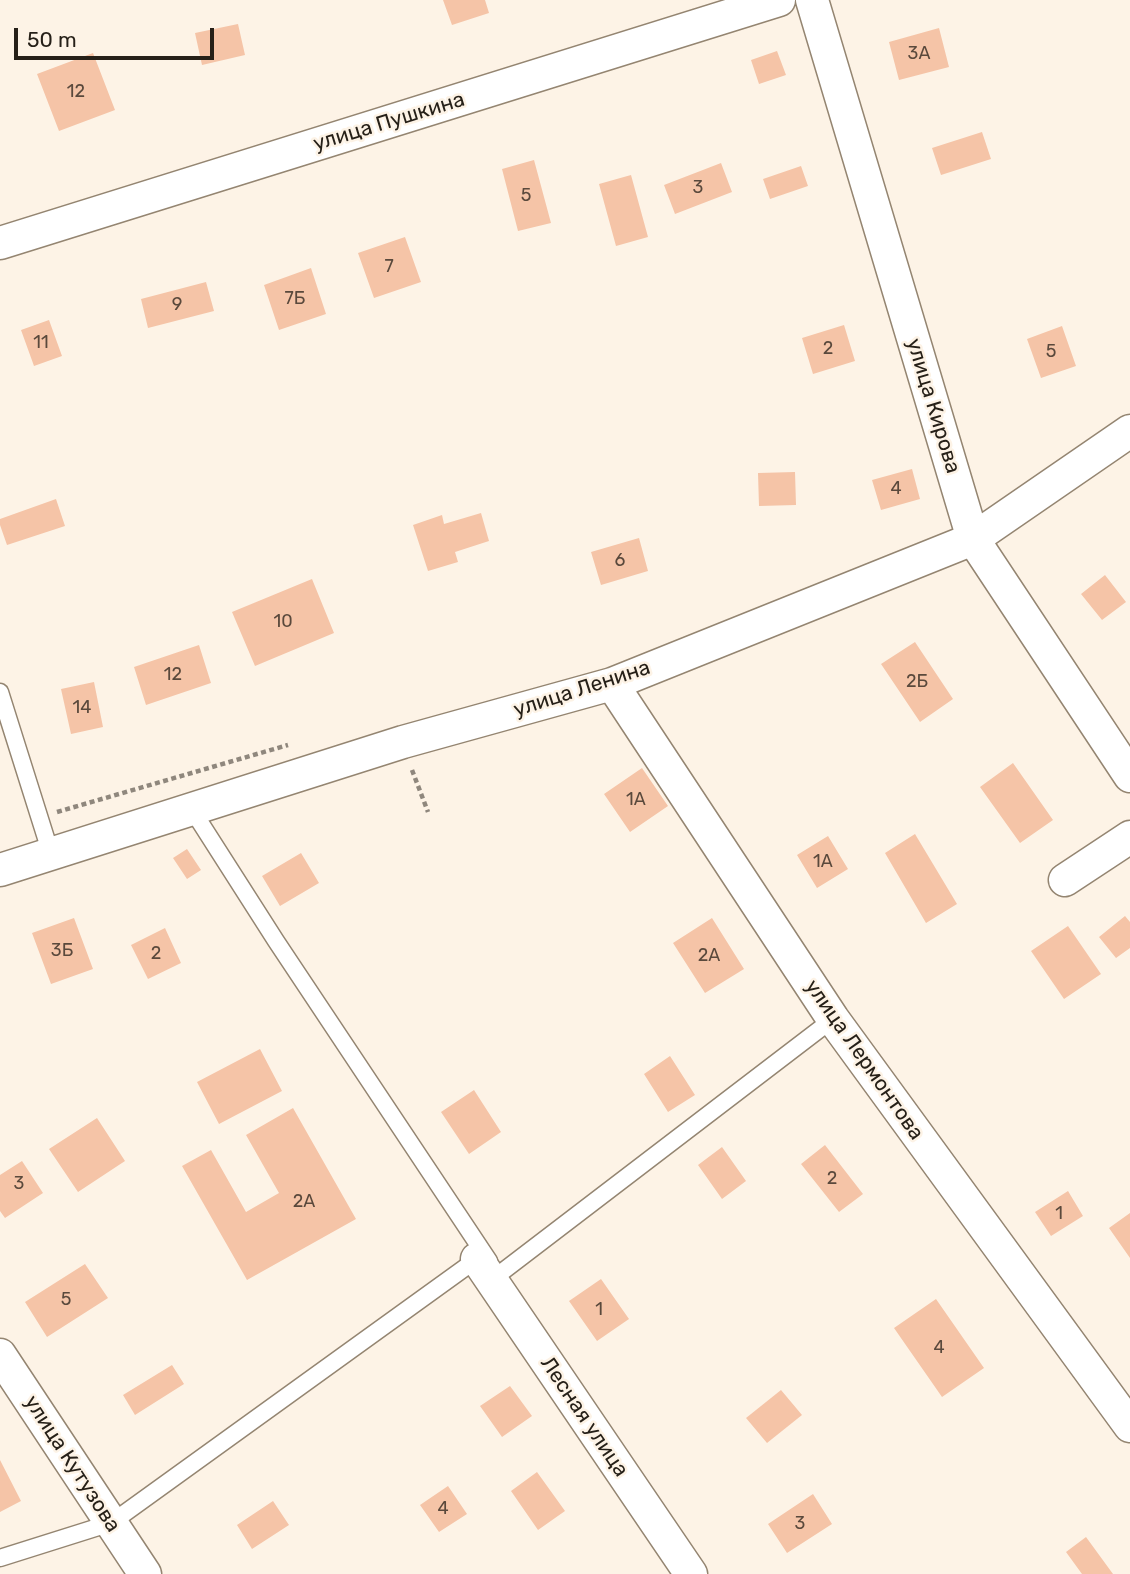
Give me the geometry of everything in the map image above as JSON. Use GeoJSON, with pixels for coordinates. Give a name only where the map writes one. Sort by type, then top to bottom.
{"type":"FeatureCollection","features":[{"type":"Feature","properties":{"kind":"street","name":"улица Пушкина"},"geometry":{"type":"LineString","coordinates":[[0,243],[779,0]]}},
{"type":"Feature","properties":{"kind":"street","name":"улица Кирова"},"geometry":{"type":"LineString","coordinates":[[811,0],[973,540],[1130,776]]}},
{"type":"Feature","properties":{"kind":"street","name":"улица Ленина"},"geometry":{"type":"LineString","coordinates":[[0,870],[403,742],[612,684],[973,540],[1130,431]]}},
{"type":"Feature","properties":{"kind":"street","name":"улица Лермонтова"},"geometry":{"type":"LineString","coordinates":[[612,684],[833,1019],[1130,1426]]}},
{"type":"Feature","properties":{"kind":"street"},"geometry":{"type":"LineString","coordinates":[[1065,880],[1130,837]]}},
{"type":"Feature","properties":{"kind":"street","name":"Лесная улица"},"geometry":{"type":"LineString","coordinates":[[488,1267],[691,1574]]}},
{"type":"Feature","properties":{"kind":"street","name":"улица Кутузова"},"geometry":{"type":"LineString","coordinates":[[0,1354],[145,1574]]}},
{"type":"Feature","properties":{"kind":"lane"},"geometry":{"type":"LineString","coordinates":[[0,692],[51,854]]}},
{"type":"Feature","properties":{"kind":"lane"},"geometry":{"type":"LineString","coordinates":[[191,808],[488,1267]]}},
{"type":"Feature","properties":{"kind":"lane"},"geometry":{"type":"LineString","coordinates":[[0,1558],[111,1523],[488,1267],[833,1019]]}},
{"type":"Feature","properties":{"kind":"path"},"geometry":{"type":"LineString","coordinates":[[403,742],[428,812]]}},
{"type":"Feature","properties":{"kind":"path"},"geometry":{"type":"LineString","coordinates":[[40,817],[293,744]]}},
{"type":"Feature","properties":{"kind":"building"},"geometry":{"type":"Polygon","coordinates":[[[443,0],[485,0],[489,13],[452,25],[443,0]]]}},
{"type":"Feature","properties":{"kind":"building"},"geometry":{"type":"Polygon","coordinates":[[[238,24],[245,55],[202,65],[195,33],[238,24]]]}},
{"type":"Feature","properties":{"kind":"building"},"geometry":{"type":"Polygon","coordinates":[[[939,28],[949,67],[899,80],[889,42],[939,28]]]}},
{"type":"Feature","properties":{"kind":"building"},"geometry":{"type":"Polygon","coordinates":[[[777,51],[786,75],[759,84],[751,60],[777,51]]]}},
{"type":"Feature","properties":{"kind":"building"},"geometry":{"type":"Polygon","coordinates":[[[93,53],[115,110],[59,131],[37,74],[93,53]]]}},
{"type":"Feature","properties":{"kind":"building"},"geometry":{"type":"Polygon","coordinates":[[[982,132],[991,159],[941,175],[932,148],[982,132]]]}},
{"type":"Feature","properties":{"kind":"building"},"geometry":{"type":"Polygon","coordinates":[[[534,160],[551,223],[518,231],[502,169],[534,160]]]}},
{"type":"Feature","properties":{"kind":"building"},"geometry":{"type":"Polygon","coordinates":[[[721,163],[732,192],[675,214],[664,185],[721,163]]]}},
{"type":"Feature","properties":{"kind":"building"},"geometry":{"type":"Polygon","coordinates":[[[801,166],[808,186],[770,199],[763,179],[801,166]]]}},
{"type":"Feature","properties":{"kind":"building"},"geometry":{"type":"Polygon","coordinates":[[[631,175],[648,237],[616,246],[599,184],[631,175]]]}},
{"type":"Feature","properties":{"kind":"building"},"geometry":{"type":"Polygon","coordinates":[[[405,237],[421,282],[374,298],[358,253],[405,237]]]}},
{"type":"Feature","properties":{"kind":"building"},"geometry":{"type":"Polygon","coordinates":[[[311,268],[326,314],[279,330],[264,285],[311,268]]]}},
{"type":"Feature","properties":{"kind":"building"},"geometry":{"type":"Polygon","coordinates":[[[206,282],[214,311],[148,328],[141,299],[206,282]]]}},
{"type":"Feature","properties":{"kind":"building"},"geometry":{"type":"Polygon","coordinates":[[[49,320],[62,356],[34,366],[21,330],[49,320]]]}},
{"type":"Feature","properties":{"kind":"building"},"geometry":{"type":"Polygon","coordinates":[[[844,325],[855,361],[813,374],[802,338],[844,325]]]}},
{"type":"Feature","properties":{"kind":"building"},"geometry":{"type":"Polygon","coordinates":[[[1062,326],[1076,366],[1041,378],[1027,339],[1062,326]]]}},
{"type":"Feature","properties":{"kind":"building"},"geometry":{"type":"Polygon","coordinates":[[[912,469],[920,499],[881,510],[872,480],[912,469]]]}},
{"type":"Feature","properties":{"kind":"building"},"geometry":{"type":"Polygon","coordinates":[[[795,472],[796,505],[759,506],[758,473],[795,472]]]}},
{"type":"Feature","properties":{"kind":"building"},"geometry":{"type":"Polygon","coordinates":[[[56,499],[65,526],[7,545],[0,519],[56,499]]]}},
{"type":"Feature","properties":{"kind":"building"},"geometry":{"type":"Polygon","coordinates":[[[481,513],[489,541],[455,552],[458,562],[428,571],[413,525],[442,515],[444,524],[481,513]]]}},
{"type":"Feature","properties":{"kind":"building"},"geometry":{"type":"Polygon","coordinates":[[[639,538],[648,571],[601,585],[591,552],[639,538]]]}},
{"type":"Feature","properties":{"kind":"building"},"geometry":{"type":"Polygon","coordinates":[[[1105,575],[1126,602],[1102,620],[1081,594],[1105,575]]]}},
{"type":"Feature","properties":{"kind":"building"},"geometry":{"type":"Polygon","coordinates":[[[312,579],[334,633],[255,666],[232,612],[312,579]]]}},
{"type":"Feature","properties":{"kind":"building"},"geometry":{"type":"Polygon","coordinates":[[[915,642],[953,699],[920,722],[881,664],[915,642]]]}},
{"type":"Feature","properties":{"kind":"building"},"geometry":{"type":"Polygon","coordinates":[[[199,645],[211,683],[146,705],[134,667],[199,645]]]}},
{"type":"Feature","properties":{"kind":"building"},"geometry":{"type":"Polygon","coordinates":[[[94,682],[103,727],[71,734],[61,689],[94,682]]]}},
{"type":"Feature","properties":{"kind":"building"},"geometry":{"type":"Polygon","coordinates":[[[1013,763],[1053,820],[1020,843],[980,787],[1013,763]]]}},
{"type":"Feature","properties":{"kind":"building"},"geometry":{"type":"Polygon","coordinates":[[[642,768],[668,806],[630,832],[604,794],[642,768]]]}},
{"type":"Feature","properties":{"kind":"building"},"geometry":{"type":"Polygon","coordinates":[[[915,834],[957,904],[926,923],[885,853],[915,834]]]}},
{"type":"Feature","properties":{"kind":"building"},"geometry":{"type":"Polygon","coordinates":[[[828,836],[848,869],[817,888],[797,855],[828,836]]]}},
{"type":"Feature","properties":{"kind":"building"},"geometry":{"type":"Polygon","coordinates":[[[187,849],[201,870],[187,879],[173,858],[187,849]]]}},
{"type":"Feature","properties":{"kind":"building"},"geometry":{"type":"Polygon","coordinates":[[[301,853],[319,883],[280,906],[262,876],[301,853]]]}},
{"type":"Feature","properties":{"kind":"building"},"geometry":{"type":"Polygon","coordinates":[[[1125,916],[1130,922],[1130,948],[1116,958],[1099,937],[1125,916]]]}},
{"type":"Feature","properties":{"kind":"building"},"geometry":{"type":"Polygon","coordinates":[[[74,918],[93,969],[51,984],[32,933],[74,918]]]}},
{"type":"Feature","properties":{"kind":"building"},"geometry":{"type":"Polygon","coordinates":[[[712,918],[744,969],[705,993],[673,943],[712,918]]]}},
{"type":"Feature","properties":{"kind":"building"},"geometry":{"type":"Polygon","coordinates":[[[1068,926],[1101,974],[1064,999],[1031,951],[1068,926]]]}},
{"type":"Feature","properties":{"kind":"building"},"geometry":{"type":"Polygon","coordinates":[[[165,928],[181,963],[148,979],[131,945],[165,928]]]}},
{"type":"Feature","properties":{"kind":"building"},"geometry":{"type":"Polygon","coordinates":[[[260,1049],[282,1091],[219,1124],[197,1082],[260,1049]]]}},
{"type":"Feature","properties":{"kind":"building"},"geometry":{"type":"Polygon","coordinates":[[[670,1056],[695,1095],[668,1112],[644,1074],[670,1056]]]}},
{"type":"Feature","properties":{"kind":"building"},"geometry":{"type":"Polygon","coordinates":[[[474,1090],[501,1132],[469,1154],[441,1112],[474,1090]]]}},
{"type":"Feature","properties":{"kind":"building"},"geometry":{"type":"Polygon","coordinates":[[[293,1108],[356,1219],[247,1280],[182,1166],[211,1150],[246,1212],[279,1193],[246,1135],[293,1108]]]}},
{"type":"Feature","properties":{"kind":"building"},"geometry":{"type":"Polygon","coordinates":[[[97,1118],[125,1161],[78,1192],[49,1149],[97,1118]]]}},
{"type":"Feature","properties":{"kind":"building"},"geometry":{"type":"Polygon","coordinates":[[[825,1145],[863,1194],[839,1212],[801,1164],[825,1145]]]}},
{"type":"Feature","properties":{"kind":"building"},"geometry":{"type":"Polygon","coordinates":[[[722,1147],[746,1181],[722,1199],[698,1165],[722,1147]]]}},
{"type":"Feature","properties":{"kind":"building"},"geometry":{"type":"Polygon","coordinates":[[[22,1161],[43,1193],[5,1218],[0,1211],[0,1175],[22,1161]]]}},
{"type":"Feature","properties":{"kind":"building"},"geometry":{"type":"Polygon","coordinates":[[[1068,1191],[1083,1216],[1051,1236],[1035,1212],[1068,1191]]]}},
{"type":"Feature","properties":{"kind":"building"},"geometry":{"type":"Polygon","coordinates":[[[1130,1213],[1130,1258],[1109,1228],[1130,1213]]]}},
{"type":"Feature","properties":{"kind":"building"},"geometry":{"type":"Polygon","coordinates":[[[85,1264],[108,1298],[47,1337],[25,1302],[85,1264]]]}},
{"type":"Feature","properties":{"kind":"building"},"geometry":{"type":"Polygon","coordinates":[[[601,1279],[629,1319],[597,1341],[569,1301],[601,1279]]]}},
{"type":"Feature","properties":{"kind":"building"},"geometry":{"type":"Polygon","coordinates":[[[936,1299],[984,1368],[942,1397],[894,1328],[936,1299]]]}},
{"type":"Feature","properties":{"kind":"building"},"geometry":{"type":"Polygon","coordinates":[[[172,1365],[184,1384],[135,1415],[123,1395],[172,1365]]]}},
{"type":"Feature","properties":{"kind":"building"},"geometry":{"type":"Polygon","coordinates":[[[510,1386],[532,1416],[502,1437],[480,1406],[510,1386]]]}},
{"type":"Feature","properties":{"kind":"building"},"geometry":{"type":"Polygon","coordinates":[[[781,1390],[802,1415],[767,1443],[746,1418],[781,1390]]]}},
{"type":"Feature","properties":{"kind":"building"},"geometry":{"type":"Polygon","coordinates":[[[0,1460],[21,1501],[0,1512],[0,1460]]]}},
{"type":"Feature","properties":{"kind":"building"},"geometry":{"type":"Polygon","coordinates":[[[537,1472],[565,1511],[538,1530],[511,1491],[537,1472]]]}},
{"type":"Feature","properties":{"kind":"building"},"geometry":{"type":"Polygon","coordinates":[[[448,1486],[467,1514],[439,1532],[420,1505],[448,1486]]]}},
{"type":"Feature","properties":{"kind":"building"},"geometry":{"type":"Polygon","coordinates":[[[813,1494],[832,1524],[787,1553],[768,1524],[813,1494]]]}},
{"type":"Feature","properties":{"kind":"building"},"geometry":{"type":"Polygon","coordinates":[[[273,1501],[289,1525],[252,1549],[237,1525],[273,1501]]]}},
{"type":"Feature","properties":{"kind":"building"},"geometry":{"type":"Polygon","coordinates":[[[1086,1537],[1113,1574],[1082,1574],[1066,1552],[1086,1537]]]}}]}
